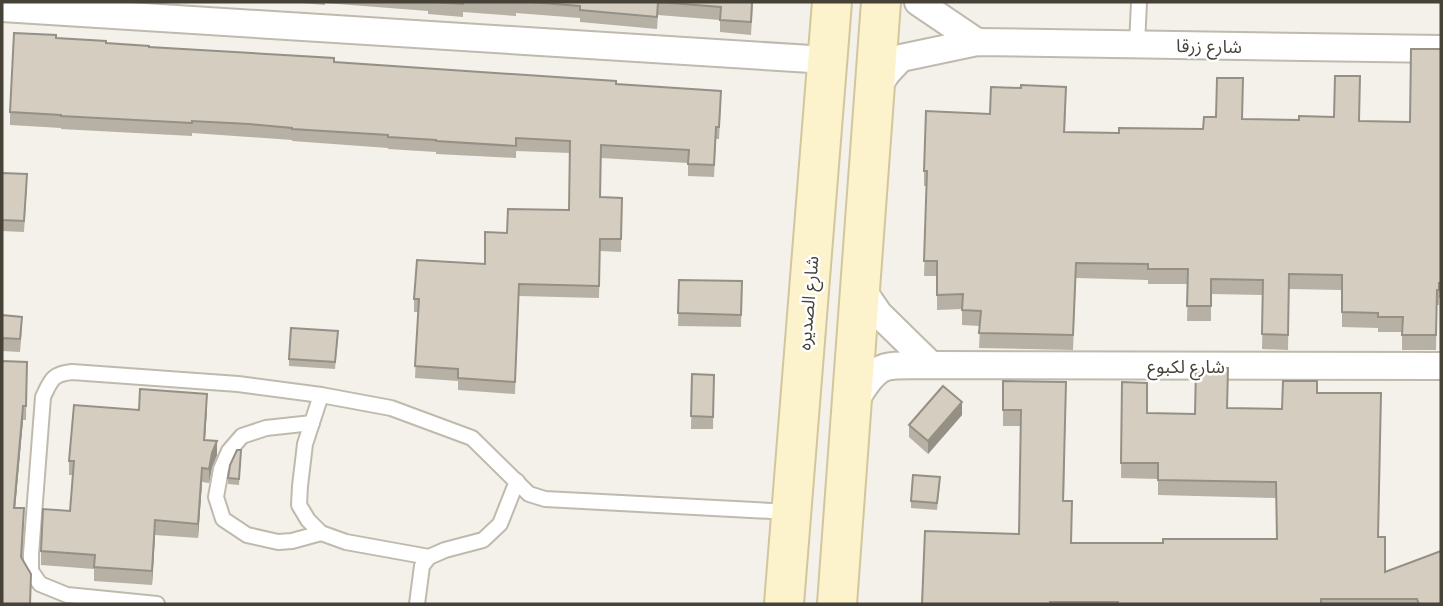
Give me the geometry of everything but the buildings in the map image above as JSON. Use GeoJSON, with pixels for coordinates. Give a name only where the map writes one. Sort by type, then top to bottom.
{"type":"FeatureCollection","features":[{"type":"Feature","properties":{"kind":"main road","name":"شارع الصديره"},"geometry":{"type":"LineString","coordinates":[[784,604],[832,2]]}},
{"type":"Feature","properties":{"kind":"main road"},"geometry":{"type":"LineString","coordinates":[[837,604],[881,2]]}},
{"type":"Feature","properties":{"kind":"street"},"geometry":{"type":"LineString","coordinates":[[918,2],[976,42]]}},
{"type":"Feature","properties":{"kind":"street"},"geometry":{"type":"LineString","coordinates":[[2,8],[827,60]]}},
{"type":"Feature","properties":{"kind":"street","name":"شارع زرقا"},"geometry":{"type":"LineString","coordinates":[[875,90],[901,58],[976,42],[1441,49]]}},
{"type":"Feature","properties":{"kind":"street"},"geometry":{"type":"LineString","coordinates":[[861,279],[868,298],[879,314],[931,365]]}},
{"type":"Feature","properties":{"kind":"street","name":"شارع لكبوع"},"geometry":{"type":"LineString","coordinates":[[851,409],[859,393],[883,368],[931,365],[1441,366]]}},
{"type":"Feature","properties":{"kind":"lane"},"geometry":{"type":"LineString","coordinates":[[1137,45],[1139,2]]}},
{"type":"Feature","properties":{"kind":"lane"},"geometry":{"type":"LineString","coordinates":[[157,604],[67,595],[40,584],[31,571],[43,397],[50,382],[59,373],[238,384],[391,408],[472,438],[529,494],[545,499],[791,512]]}},
{"type":"Feature","properties":{"kind":"lane"},"geometry":{"type":"LineString","coordinates":[[321,395],[305,444],[300,486],[299,505],[308,520],[321,533],[346,542],[429,557]]}},
{"type":"Feature","properties":{"kind":"lane"},"geometry":{"type":"LineString","coordinates":[[312,423],[266,428],[242,436],[229,451],[221,469],[216,497],[223,519],[247,535],[278,542],[321,533]]}},
{"type":"Feature","properties":{"kind":"lane"},"geometry":{"type":"LineString","coordinates":[[417,604],[422,566],[429,557],[483,540],[500,524],[517,481]]}}]}
